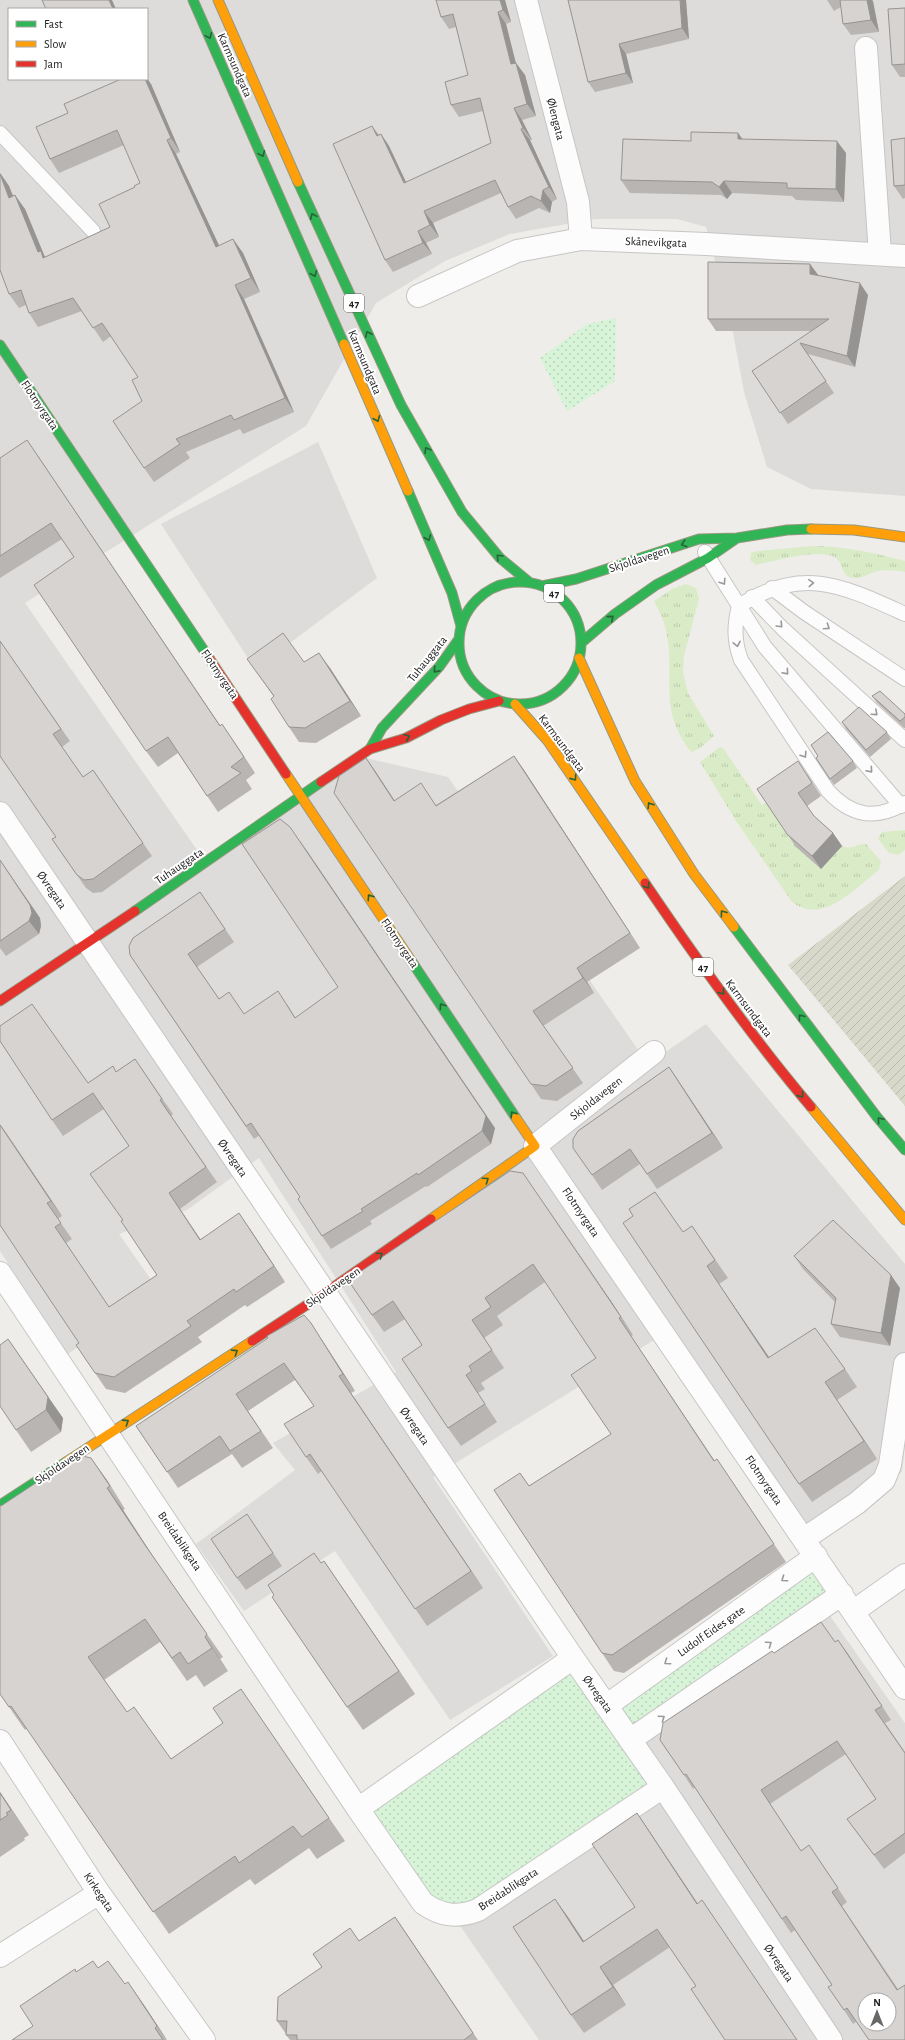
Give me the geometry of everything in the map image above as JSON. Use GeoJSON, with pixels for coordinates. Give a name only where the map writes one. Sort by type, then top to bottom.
{"type":"FeatureCollection","features":[{"type":"Feature","properties":{"kind":"main road","name":"Karmsundgata"},"geometry":{"type":"LineString","coordinates":[[193,0],[290,219],[452,593],[461,626]]}},
{"type":"Feature","properties":{"kind":"main road","name":"Karmsundgata"},"geometry":{"type":"LineString","coordinates":[[218,0],[316,223],[401,405],[462,512],[500,558],[529,582]]}},
{"type":"Feature","properties":{"kind":"main road","name":"Flotmyrgata"},"geometry":{"type":"LineString","coordinates":[[0,345],[303,796],[535,1146]]}},
{"type":"Feature","properties":{"kind":"main road","name":"Skjoldavegen"},"geometry":{"type":"LineString","coordinates":[[542,586],[576,580],[699,539],[737,538],[787,530],[824,528],[854,530],[905,537]]}},
{"type":"Feature","properties":{"kind":"main road","name":"Skjoldavegen"},"geometry":{"type":"LineString","coordinates":[[895,536],[905,543]]}},
{"type":"Feature","properties":{"kind":"main road","name":"Skjoldavegen"},"geometry":{"type":"LineString","coordinates":[[581,643],[615,614],[656,585],[708,558],[737,538]]}},
{"type":"Feature","properties":{"kind":"main road","name":"47"},"geometry":{"type":"LineString","coordinates":[[511,582],[529,582],[542,586],[555,593],[566,602],[574,614],[579,628],[581,643],[579,658],[574,671],[566,683],[556,693],[543,700],[515,704],[499,701],[485,693],[474,683],[465,670],[460,655],[459,639],[461,626],[468,610],[480,596],[494,587],[511,582]]}},
{"type":"Feature","properties":{"kind":"main road","name":"Tuhauggata"},"geometry":{"type":"LineString","coordinates":[[370,750],[382,728],[439,667],[459,639]]}},
{"type":"Feature","properties":{"kind":"main road"},"geometry":{"type":"LineString","coordinates":[[579,658],[635,781],[694,874],[877,1117],[905,1150]]}},
{"type":"Feature","properties":{"kind":"main road","name":"Tuhauggata"},"geometry":{"type":"LineString","coordinates":[[0,1001],[88,943],[370,750],[406,738],[440,720],[469,709],[499,701]]}},
{"type":"Feature","properties":{"kind":"main road","name":"Karmsundgata"},"geometry":{"type":"LineString","coordinates":[[515,704],[547,740],[595,808],[697,960],[784,1075],[905,1220]]}},
{"type":"Feature","properties":{"kind":"main road","name":"Skjoldavegen"},"geometry":{"type":"LineString","coordinates":[[0,1505],[108,1433],[325,1294],[535,1146]]}},
{"type":"Feature","properties":{"kind":"street","name":"Ølengata"},"geometry":{"type":"LineString","coordinates":[[526,0],[578,202],[581,239]]}},
{"type":"Feature","properties":{"kind":"street"},"geometry":{"type":"LineString","coordinates":[[866,48],[880,254]]}},
{"type":"Feature","properties":{"kind":"street","name":"Skånevikgata"},"geometry":{"type":"LineString","coordinates":[[418,296],[517,251],[581,239],[706,244],[905,256]]}},
{"type":"Feature","properties":{"kind":"street","name":"Øvregata"},"geometry":{"type":"LineString","coordinates":[[0,813],[325,1294],[573,1658],[663,1787],[831,2040]]}},
{"type":"Feature","properties":{"kind":"street","name":"Skjoldavegen"},"geometry":{"type":"LineString","coordinates":[[535,1146],[654,1052]]}},
{"type":"Feature","properties":{"kind":"street","name":"Flotmyrgata"},"geometry":{"type":"LineString","coordinates":[[535,1146],[848,1602],[905,1688]]}},
{"type":"Feature","properties":{"kind":"street","name":"Breidablikgata"},"geometry":{"type":"LineString","coordinates":[[0,1273],[358,1809],[423,1903],[435,1912],[450,1915],[464,1915],[478,1910],[663,1787]]}},
{"type":"Feature","properties":{"kind":"street"},"geometry":{"type":"LineString","coordinates":[[810,1548],[857,1503],[884,1480],[890,1464],[905,1364]]}},
{"type":"Feature","properties":{"kind":"street","name":"Ludolf Eides gate"},"geometry":{"type":"LineString","coordinates":[[606,1706],[810,1548]]}},
{"type":"Feature","properties":{"kind":"street"},"geometry":{"type":"LineString","coordinates":[[630,1740],[848,1602],[905,1575]]}},
{"type":"Feature","properties":{"kind":"street"},"geometry":{"type":"LineString","coordinates":[[358,1809],[573,1658]]}},
{"type":"Feature","properties":{"kind":"street","name":"Kirkegata"},"geometry":{"type":"LineString","coordinates":[[0,1741],[99,1893],[204,2040]]}},
{"type":"Feature","properties":{"kind":"street"},"geometry":{"type":"LineString","coordinates":[[0,1956],[99,1893]]}},
{"type":"Feature","properties":{"kind":"lane"},"geometry":{"type":"LineString","coordinates":[[0,133],[93,231]]}},
{"type":"Feature","properties":{"kind":"lane"},"geometry":{"type":"LineString","coordinates":[[699,539],[708,558],[739,606],[765,647],[903,805],[878,814],[865,814],[852,810],[828,791],[741,660],[736,645],[734,624],[739,606],[752,597],[772,588],[787,584],[817,583],[834,585],[858,593],[905,614]]}},
{"type":"Feature","properties":{"kind":"lane"},"geometry":{"type":"LineString","coordinates":[[772,588],[804,612],[905,679]]}},
{"type":"Feature","properties":{"kind":"lane"},"geometry":{"type":"LineString","coordinates":[[752,597],[783,629],[905,740]]}},
{"type":"Feature","properties":{"kind":"shaded area"},"geometry":{"type":"Polygon","coordinates":[[[0,0],[905,0],[905,496],[811,489],[767,467],[744,392],[730,317],[706,227],[677,219],[595,219],[510,234],[445,261],[376,303],[306,426],[25,603],[202,857],[366,758],[448,777],[648,1064],[706,1024],[905,1264],[905,1444],[902,1472],[791,1534],[659,1337],[433,1477],[553,1656],[450,1720],[335,1551],[244,1611],[196,1544],[295,1470],[273,1443],[396,1372],[259,1158],[187,1210],[119,1234],[159,1291],[68,1354],[0,1251],[0,0]]]}},
{"type":"Feature","properties":{"kind":"shaded area"},"geometry":{"type":"Polygon","coordinates":[[[318,442],[377,578],[255,669],[161,524],[318,442]]]}},
{"type":"Feature","properties":{"kind":"shaded area"},"geometry":{"type":"Polygon","coordinates":[[[905,876],[905,1106],[788,965],[905,876]]]}},
{"type":"Feature","properties":{"kind":"shaded area"},"geometry":{"type":"Polygon","coordinates":[[[828,1613],[905,1723],[905,2040],[539,2040],[454,1917],[627,1754],[828,1613]]]}},
{"type":"Feature","properties":{"kind":"green space"},"geometry":{"type":"Polygon","coordinates":[[[616,318],[615,381],[567,411],[540,358],[587,324],[616,318]]]}},
{"type":"Feature","properties":{"kind":"green space"},"geometry":{"type":"Polygon","coordinates":[[[813,546],[859,550],[905,561],[905,572],[891,570],[873,572],[860,578],[850,577],[847,576],[835,557],[818,554],[784,558],[756,565],[750,560],[751,553],[757,551],[813,546]]]}},
{"type":"Feature","properties":{"kind":"green space"},"geometry":{"type":"Polygon","coordinates":[[[686,584],[696,588],[699,599],[684,656],[683,672],[688,693],[714,736],[699,749],[691,752],[681,737],[674,722],[671,709],[667,635],[662,618],[654,601],[672,589],[686,584]]]}},
{"type":"Feature","properties":{"kind":"green space"},"geometry":{"type":"Polygon","coordinates":[[[720,747],[723,748],[762,805],[767,802],[844,847],[866,844],[881,861],[879,870],[838,902],[827,907],[815,910],[804,908],[792,902],[736,821],[700,762],[720,747]]]}},
{"type":"Feature","properties":{"kind":"green space"},"geometry":{"type":"Polygon","coordinates":[[[905,830],[905,850],[898,855],[889,853],[878,839],[882,832],[905,830]]]}},
{"type":"Feature","properties":{"kind":"green space"},"geometry":{"type":"Polygon","coordinates":[[[816,1556],[842,1594],[630,1740],[663,1787],[478,1910],[436,1911],[358,1809],[573,1658],[606,1706],[816,1556]]]}},
{"type":"Feature","properties":{"kind":"building"},"geometry":{"type":"Polygon","coordinates":[[[42,0],[109,0],[113,8],[46,8],[42,0]]]}},
{"type":"Feature","properties":{"kind":"building"},"geometry":{"type":"Polygon","coordinates":[[[436,0],[500,0],[503,10],[498,12],[511,64],[516,63],[527,104],[514,108],[523,128],[521,129],[549,187],[543,190],[541,201],[531,196],[508,207],[495,180],[424,211],[430,225],[418,231],[423,243],[385,260],[333,144],[372,126],[377,136],[381,134],[404,183],[491,143],[480,98],[451,105],[445,82],[468,75],[453,14],[441,17],[436,0]]]}},
{"type":"Feature","properties":{"kind":"building"},"geometry":{"type":"Polygon","coordinates":[[[568,0],[680,0],[682,28],[619,44],[626,73],[588,82],[568,0]]]}},
{"type":"Feature","properties":{"kind":"building"},"geometry":{"type":"Polygon","coordinates":[[[840,0],[867,0],[871,20],[843,24],[840,0]]]}},
{"type":"Feature","properties":{"kind":"building"},"geometry":{"type":"Polygon","coordinates":[[[905,8],[905,64],[892,65],[888,9],[905,8]]]}},
{"type":"Feature","properties":{"kind":"building"},"geometry":{"type":"Polygon","coordinates":[[[119,80],[145,80],[171,138],[167,140],[216,247],[233,239],[251,278],[235,285],[285,398],[234,420],[231,415],[176,439],[180,444],[144,468],[113,421],[142,401],[132,380],[138,377],[102,323],[93,328],[73,298],[29,313],[21,290],[9,294],[0,270],[0,174],[9,198],[15,195],[38,252],[41,251],[43,258],[110,227],[99,204],[135,187],[134,186],[140,183],[117,130],[50,159],[36,127],[68,113],[64,104],[119,80]]]}},
{"type":"Feature","properties":{"kind":"building"},"geometry":{"type":"Polygon","coordinates":[[[691,132],[738,133],[738,139],[837,141],[836,189],[787,188],[787,183],[724,181],[719,187],[712,182],[621,180],[623,139],[691,141],[691,132]]]}},
{"type":"Feature","properties":{"kind":"building"},"geometry":{"type":"Polygon","coordinates":[[[905,138],[905,185],[894,186],[891,140],[905,138]]]}},
{"type":"Feature","properties":{"kind":"building"},"geometry":{"type":"Polygon","coordinates":[[[708,262],[810,264],[810,274],[860,283],[847,356],[800,343],[826,381],[780,413],[752,371],[829,319],[708,319],[708,262]]]}},
{"type":"Feature","properties":{"kind":"building"},"geometry":{"type":"Polygon","coordinates":[[[27,440],[220,726],[222,724],[244,757],[231,767],[241,773],[207,796],[168,737],[146,751],[34,585],[74,557],[51,523],[0,556],[0,458],[27,440]]]}},
{"type":"Feature","properties":{"kind":"building"},"geometry":{"type":"Polygon","coordinates":[[[283,633],[304,662],[319,653],[350,701],[305,728],[289,727],[271,699],[274,696],[247,659],[283,633]]]}},
{"type":"Feature","properties":{"kind":"building"},"geometry":{"type":"Polygon","coordinates":[[[0,641],[61,729],[53,734],[83,777],[93,770],[143,843],[93,879],[84,880],[77,875],[52,839],[56,837],[0,756],[0,641]]]}},
{"type":"Feature","properties":{"kind":"building"},"geometry":{"type":"Polygon","coordinates":[[[880,691],[905,714],[905,717],[900,721],[872,696],[880,691]]]}},
{"type":"Feature","properties":{"kind":"building"},"geometry":{"type":"Polygon","coordinates":[[[859,707],[887,732],[866,750],[842,722],[859,707]]]}},
{"type":"Feature","properties":{"kind":"building"},"geometry":{"type":"Polygon","coordinates":[[[828,732],[853,761],[830,779],[816,758],[818,756],[811,745],[828,732]]]}},
{"type":"Feature","properties":{"kind":"building"},"geometry":{"type":"Polygon","coordinates":[[[514,756],[630,933],[577,968],[583,978],[533,1011],[573,1068],[546,1086],[531,1084],[334,793],[339,776],[366,758],[394,801],[421,783],[436,806],[514,756]]]}},
{"type":"Feature","properties":{"kind":"building"},"geometry":{"type":"Polygon","coordinates":[[[798,761],[812,783],[798,793],[814,816],[833,833],[812,856],[787,834],[757,789],[798,761]]]}},
{"type":"Feature","properties":{"kind":"building"},"geometry":{"type":"Polygon","coordinates":[[[280,819],[290,827],[486,1116],[482,1131],[418,1175],[417,1173],[361,1209],[363,1211],[322,1236],[298,1199],[300,1197],[251,1123],[246,1126],[130,955],[129,946],[133,938],[200,892],[225,929],[188,954],[219,999],[229,992],[244,1014],[278,991],[295,1018],[338,987],[242,844],[280,819]]]}},
{"type":"Feature","properties":{"kind":"building"},"geometry":{"type":"Polygon","coordinates":[[[0,860],[30,905],[32,913],[29,921],[0,941],[0,860]]]}},
{"type":"Feature","properties":{"kind":"building"},"geometry":{"type":"Polygon","coordinates":[[[32,1004],[88,1083],[113,1066],[116,1072],[135,1059],[162,1099],[160,1100],[206,1167],[169,1193],[200,1240],[239,1213],[274,1266],[236,1292],[234,1289],[187,1321],[191,1326],[114,1377],[95,1373],[76,1345],[79,1343],[0,1225],[0,1125],[51,1201],[47,1203],[61,1223],[55,1227],[109,1307],[157,1275],[121,1221],[123,1220],[90,1174],[129,1146],[93,1093],[52,1120],[0,1041],[0,1026],[32,1004]]]}},
{"type":"Feature","properties":{"kind":"building"},"geometry":{"type":"Polygon","coordinates":[[[669,1067],[712,1133],[647,1174],[630,1149],[592,1175],[573,1148],[573,1139],[578,1131],[669,1067]]]}},
{"type":"Feature","properties":{"kind":"building"},"geometry":{"type":"Polygon","coordinates":[[[510,1171],[523,1173],[621,1317],[619,1318],[714,1461],[717,1459],[774,1544],[612,1655],[602,1653],[494,1490],[520,1473],[529,1486],[611,1434],[571,1375],[596,1358],[533,1264],[485,1298],[491,1307],[472,1320],[492,1350],[469,1366],[472,1371],[466,1375],[485,1404],[448,1428],[402,1359],[422,1345],[393,1301],[372,1315],[348,1280],[510,1171]]]}},
{"type":"Feature","properties":{"kind":"building"},"geometry":{"type":"Polygon","coordinates":[[[655,1192],[683,1232],[692,1226],[715,1260],[707,1266],[768,1358],[815,1328],[845,1369],[825,1382],[864,1441],[799,1484],[623,1223],[633,1216],[629,1209],[655,1192]]]}},
{"type":"Feature","properties":{"kind":"building"},"geometry":{"type":"Polygon","coordinates":[[[833,1220],[891,1275],[881,1333],[831,1324],[836,1298],[794,1256],[833,1220]]]}},
{"type":"Feature","properties":{"kind":"building"},"geometry":{"type":"Polygon","coordinates":[[[304,1315],[311,1323],[343,1374],[339,1376],[471,1571],[415,1609],[310,1454],[306,1457],[284,1424],[314,1406],[284,1363],[236,1394],[261,1431],[230,1451],[220,1436],[167,1472],[136,1426],[268,1338],[267,1336],[304,1315]]]}},
{"type":"Feature","properties":{"kind":"building"},"geometry":{"type":"Polygon","coordinates":[[[8,1339],[48,1397],[46,1410],[16,1430],[0,1406],[0,1345],[8,1339]]]}},
{"type":"Feature","properties":{"kind":"building"},"geometry":{"type":"Polygon","coordinates":[[[78,1455],[91,1458],[110,1486],[107,1488],[207,1634],[205,1637],[212,1648],[188,1664],[180,1652],[172,1658],[145,1619],[88,1657],[127,1712],[134,1707],[171,1759],[223,1723],[213,1708],[241,1689],[329,1818],[302,1837],[293,1826],[239,1863],[235,1856],[153,1912],[11,1706],[9,1707],[0,1694],[0,1505],[1,1506],[78,1455]]]}},
{"type":"Feature","properties":{"kind":"building"},"geometry":{"type":"Polygon","coordinates":[[[247,1514],[273,1553],[237,1578],[211,1539],[247,1514]]]}},
{"type":"Feature","properties":{"kind":"building"},"geometry":{"type":"Polygon","coordinates":[[[314,1553],[321,1563],[324,1561],[399,1671],[347,1707],[272,1597],[274,1595],[268,1585],[314,1553]]]}},
{"type":"Feature","properties":{"kind":"building"},"geometry":{"type":"Polygon","coordinates":[[[821,1622],[835,1642],[838,1640],[882,1706],[875,1710],[905,1753],[905,1833],[874,1855],[847,1819],[876,1799],[837,1741],[761,1790],[801,1851],[809,1845],[838,1888],[832,1892],[897,1990],[905,1985],[905,2040],[869,2040],[864,2032],[897,2032],[897,1992],[857,1992],[857,2023],[847,2008],[844,2010],[828,1987],[832,1985],[786,1916],[782,1919],[686,1774],[684,1775],[660,1740],[663,1723],[772,1651],[774,1653],[821,1622]]]}},
{"type":"Feature","properties":{"kind":"building"},"geometry":{"type":"Polygon","coordinates":[[[0,1793],[11,1810],[6,1813],[8,1815],[0,1820],[0,1793]]]}},
{"type":"Feature","properties":{"kind":"building"},"geometry":{"type":"Polygon","coordinates":[[[637,1813],[697,1904],[702,1900],[797,2040],[725,2040],[691,1989],[696,1986],[657,1929],[600,1967],[613,1987],[571,2015],[513,1927],[555,1899],[583,1942],[635,1907],[592,1844],[637,1813]]]}},
{"type":"Feature","properties":{"kind":"building"},"geometry":{"type":"Polygon","coordinates":[[[395,1917],[473,2033],[464,2040],[297,2040],[297,2035],[286,2035],[287,2021],[277,2021],[278,1997],[322,1967],[313,1954],[350,1928],[359,1941],[395,1917]]]}},
{"type":"Feature","properties":{"kind":"building"},"geometry":{"type":"Polygon","coordinates":[[[93,1961],[98,1968],[108,1961],[125,1984],[128,1982],[157,2026],[155,2028],[163,2040],[12,2040],[33,2026],[20,2006],[75,1969],[76,1972],[93,1961]]]}},
{"type":"Feature","properties":{"kind":"traffic: fast"},"geometry":{"type":"LineString","coordinates":[[193,0],[344,344]]}},
{"type":"Feature","properties":{"kind":"traffic: fast"},"geometry":{"type":"LineString","coordinates":[[298,182],[401,405],[462,512],[500,558],[529,582]]}},
{"type":"Feature","properties":{"kind":"traffic: fast"},"geometry":{"type":"LineString","coordinates":[[0,345],[209,658]]}},
{"type":"Feature","properties":{"kind":"traffic: fast"},"geometry":{"type":"LineString","coordinates":[[408,491],[452,593],[461,626]]}},
{"type":"Feature","properties":{"kind":"traffic: fast"},"geometry":{"type":"LineString","coordinates":[[542,586],[576,579],[699,539],[737,538],[787,530],[811,529]]}},
{"type":"Feature","properties":{"kind":"traffic: fast"},"geometry":{"type":"LineString","coordinates":[[581,643],[615,614],[656,585],[708,558],[737,538]]}},
{"type":"Feature","properties":{"kind":"traffic: fast"},"geometry":{"type":"LineString","coordinates":[[520,582],[532,583],[543,587],[554,592],[563,600],[571,609],[576,620],[580,631],[581,643],[580,655],[576,666],[571,677],[563,686],[554,694],[543,699],[532,703],[520,704],[508,703],[497,699],[486,694],[477,686],[469,677],[464,666],[460,655],[459,643],[460,631],[464,620],[469,609],[477,600],[486,592],[497,587],[508,583],[520,582]]}},
{"type":"Feature","properties":{"kind":"traffic: fast"},"geometry":{"type":"LineString","coordinates":[[370,749],[382,728],[439,667],[459,639]]}},
{"type":"Feature","properties":{"kind":"traffic: fast"},"geometry":{"type":"LineString","coordinates":[[135,911],[321,782]]}},
{"type":"Feature","properties":{"kind":"traffic: fast"},"geometry":{"type":"LineString","coordinates":[[734,927],[877,1117],[905,1150]]}},
{"type":"Feature","properties":{"kind":"traffic: fast"},"geometry":{"type":"LineString","coordinates":[[412,962],[516,1118]]}},
{"type":"Feature","properties":{"kind":"traffic: fast"},"geometry":{"type":"LineString","coordinates":[[0,1505],[66,1462]]}},
{"type":"Feature","properties":{"kind":"traffic: slow"},"geometry":{"type":"LineString","coordinates":[[218,0],[298,182]]}},
{"type":"Feature","properties":{"kind":"traffic: slow"},"geometry":{"type":"LineString","coordinates":[[344,344],[408,491]]}},
{"type":"Feature","properties":{"kind":"traffic: slow"},"geometry":{"type":"LineString","coordinates":[[811,529],[854,530],[905,537]]}},
{"type":"Feature","properties":{"kind":"traffic: slow"},"geometry":{"type":"LineString","coordinates":[[579,658],[635,781],[694,874],[734,927]]}},
{"type":"Feature","properties":{"kind":"traffic: slow"},"geometry":{"type":"LineString","coordinates":[[515,704],[547,740],[645,883]]}},
{"type":"Feature","properties":{"kind":"traffic: slow"},"geometry":{"type":"LineString","coordinates":[[286,774],[412,962]]}},
{"type":"Feature","properties":{"kind":"traffic: slow"},"geometry":{"type":"LineString","coordinates":[[811,1107],[905,1220]]}},
{"type":"Feature","properties":{"kind":"traffic: slow"},"geometry":{"type":"LineString","coordinates":[[431,1219],[535,1146],[516,1118]]}},
{"type":"Feature","properties":{"kind":"traffic: slow"},"geometry":{"type":"LineString","coordinates":[[66,1462],[252,1341]]}},
{"type":"Feature","properties":{"kind":"traffic: jam"},"geometry":{"type":"LineString","coordinates":[[209,658],[286,774]]}},
{"type":"Feature","properties":{"kind":"traffic: jam"},"geometry":{"type":"LineString","coordinates":[[321,782],[370,749],[406,738],[441,720],[469,709],[499,701]]}},
{"type":"Feature","properties":{"kind":"traffic: jam"},"geometry":{"type":"LineString","coordinates":[[645,883],[725,997],[767,1053],[811,1107]]}},
{"type":"Feature","properties":{"kind":"traffic: jam"},"geometry":{"type":"LineString","coordinates":[[0,1001],[135,911]]}},
{"type":"Feature","properties":{"kind":"traffic: jam"},"geometry":{"type":"LineString","coordinates":[[252,1341],[325,1293],[431,1219]]}}]}
